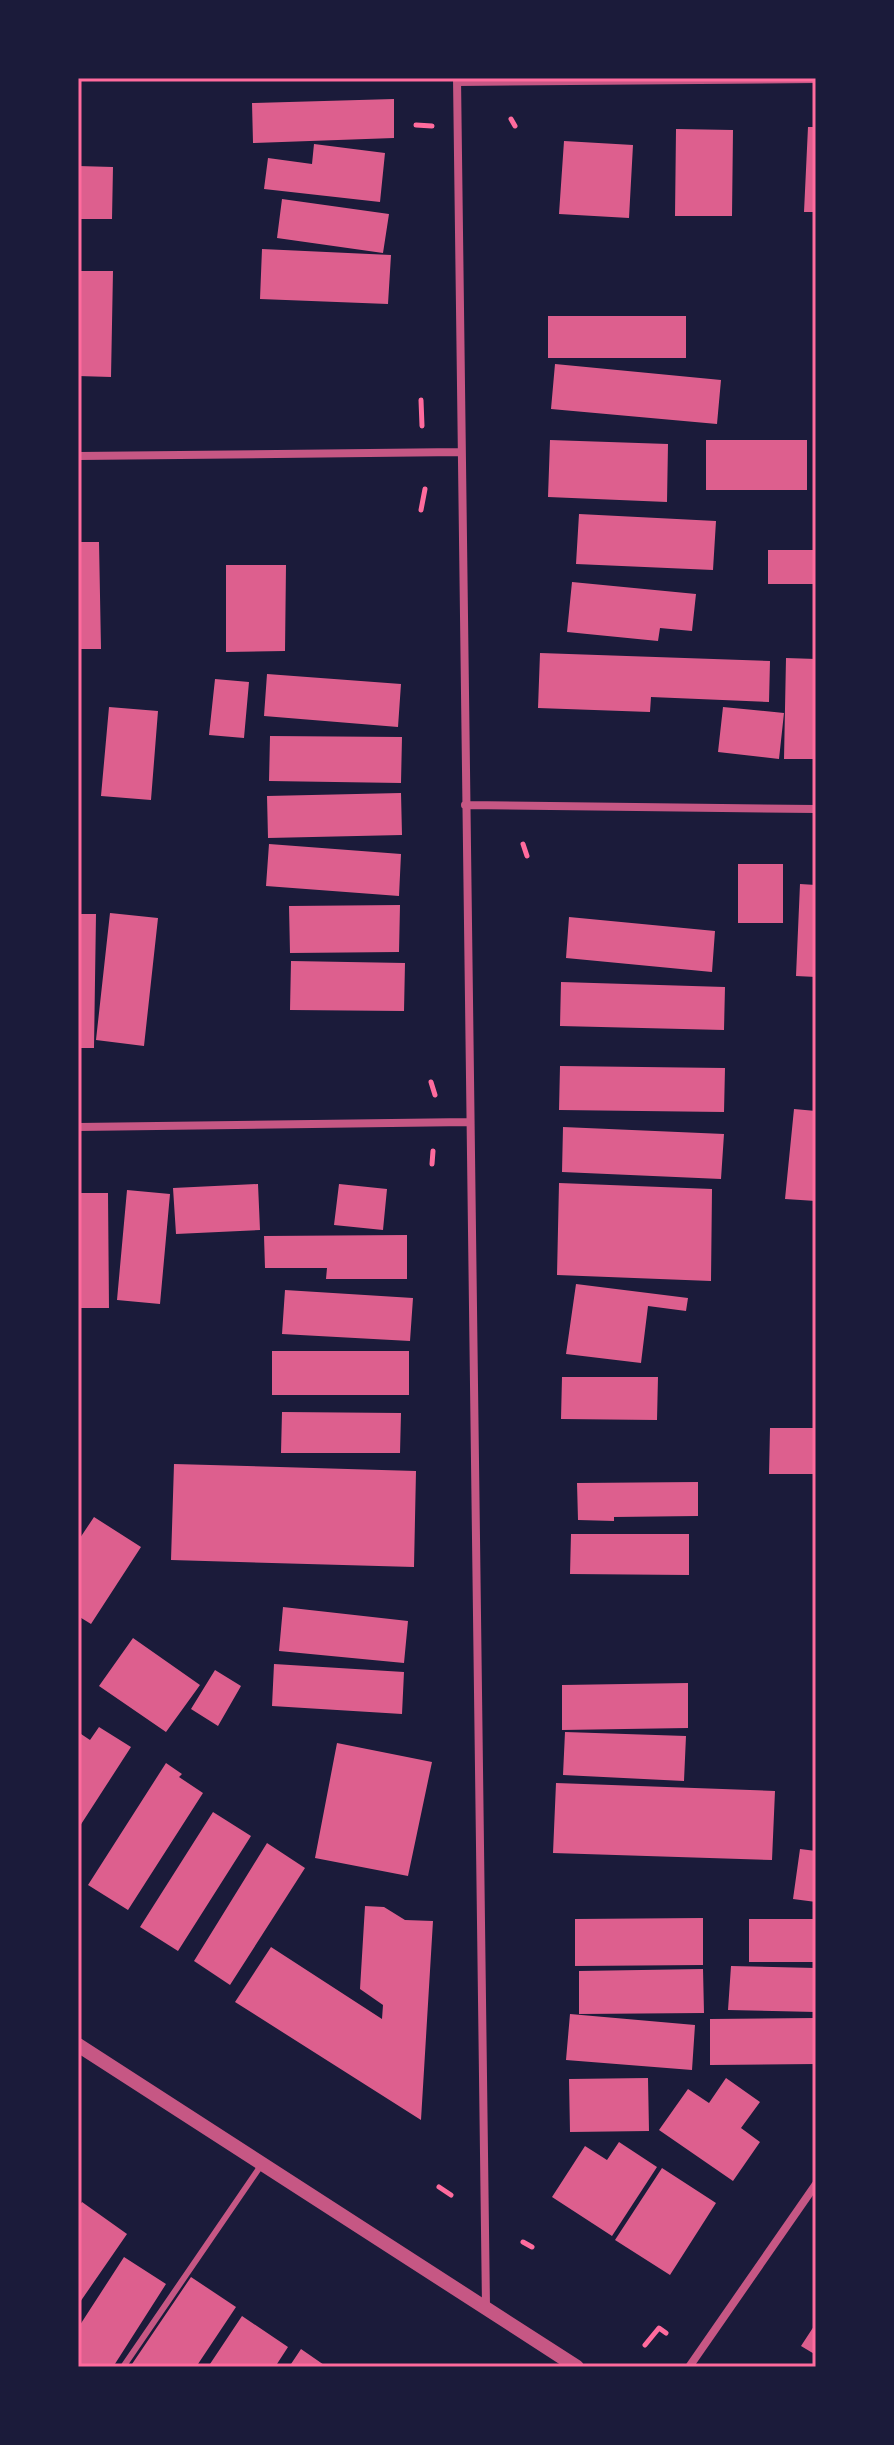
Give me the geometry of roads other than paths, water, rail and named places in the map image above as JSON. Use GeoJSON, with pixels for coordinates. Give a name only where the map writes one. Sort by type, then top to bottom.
{"type":"FeatureCollection","features":[{"type":"Feature","properties":{"kind":"street"},"geometry":{"type":"LineString","coordinates":[[486,2308],[457,80],[816,79]]}},
{"type":"Feature","properties":{"kind":"street"},"geometry":{"type":"LineString","coordinates":[[78,456],[461,452]]}},
{"type":"Feature","properties":{"kind":"street"},"geometry":{"type":"LineString","coordinates":[[465,805],[816,809]]}},
{"type":"Feature","properties":{"kind":"street"},"geometry":{"type":"LineString","coordinates":[[78,1127],[469,1122]]}},
{"type":"Feature","properties":{"kind":"street"},"geometry":{"type":"LineString","coordinates":[[78,2045],[577,2367]]}},
{"type":"Feature","properties":{"kind":"street"},"geometry":{"type":"LineString","coordinates":[[689,2367],[816,2184]]}},
{"type":"Feature","properties":{"kind":"lane"},"geometry":{"type":"LineString","coordinates":[[123,2367],[262,2164]]}}]}
